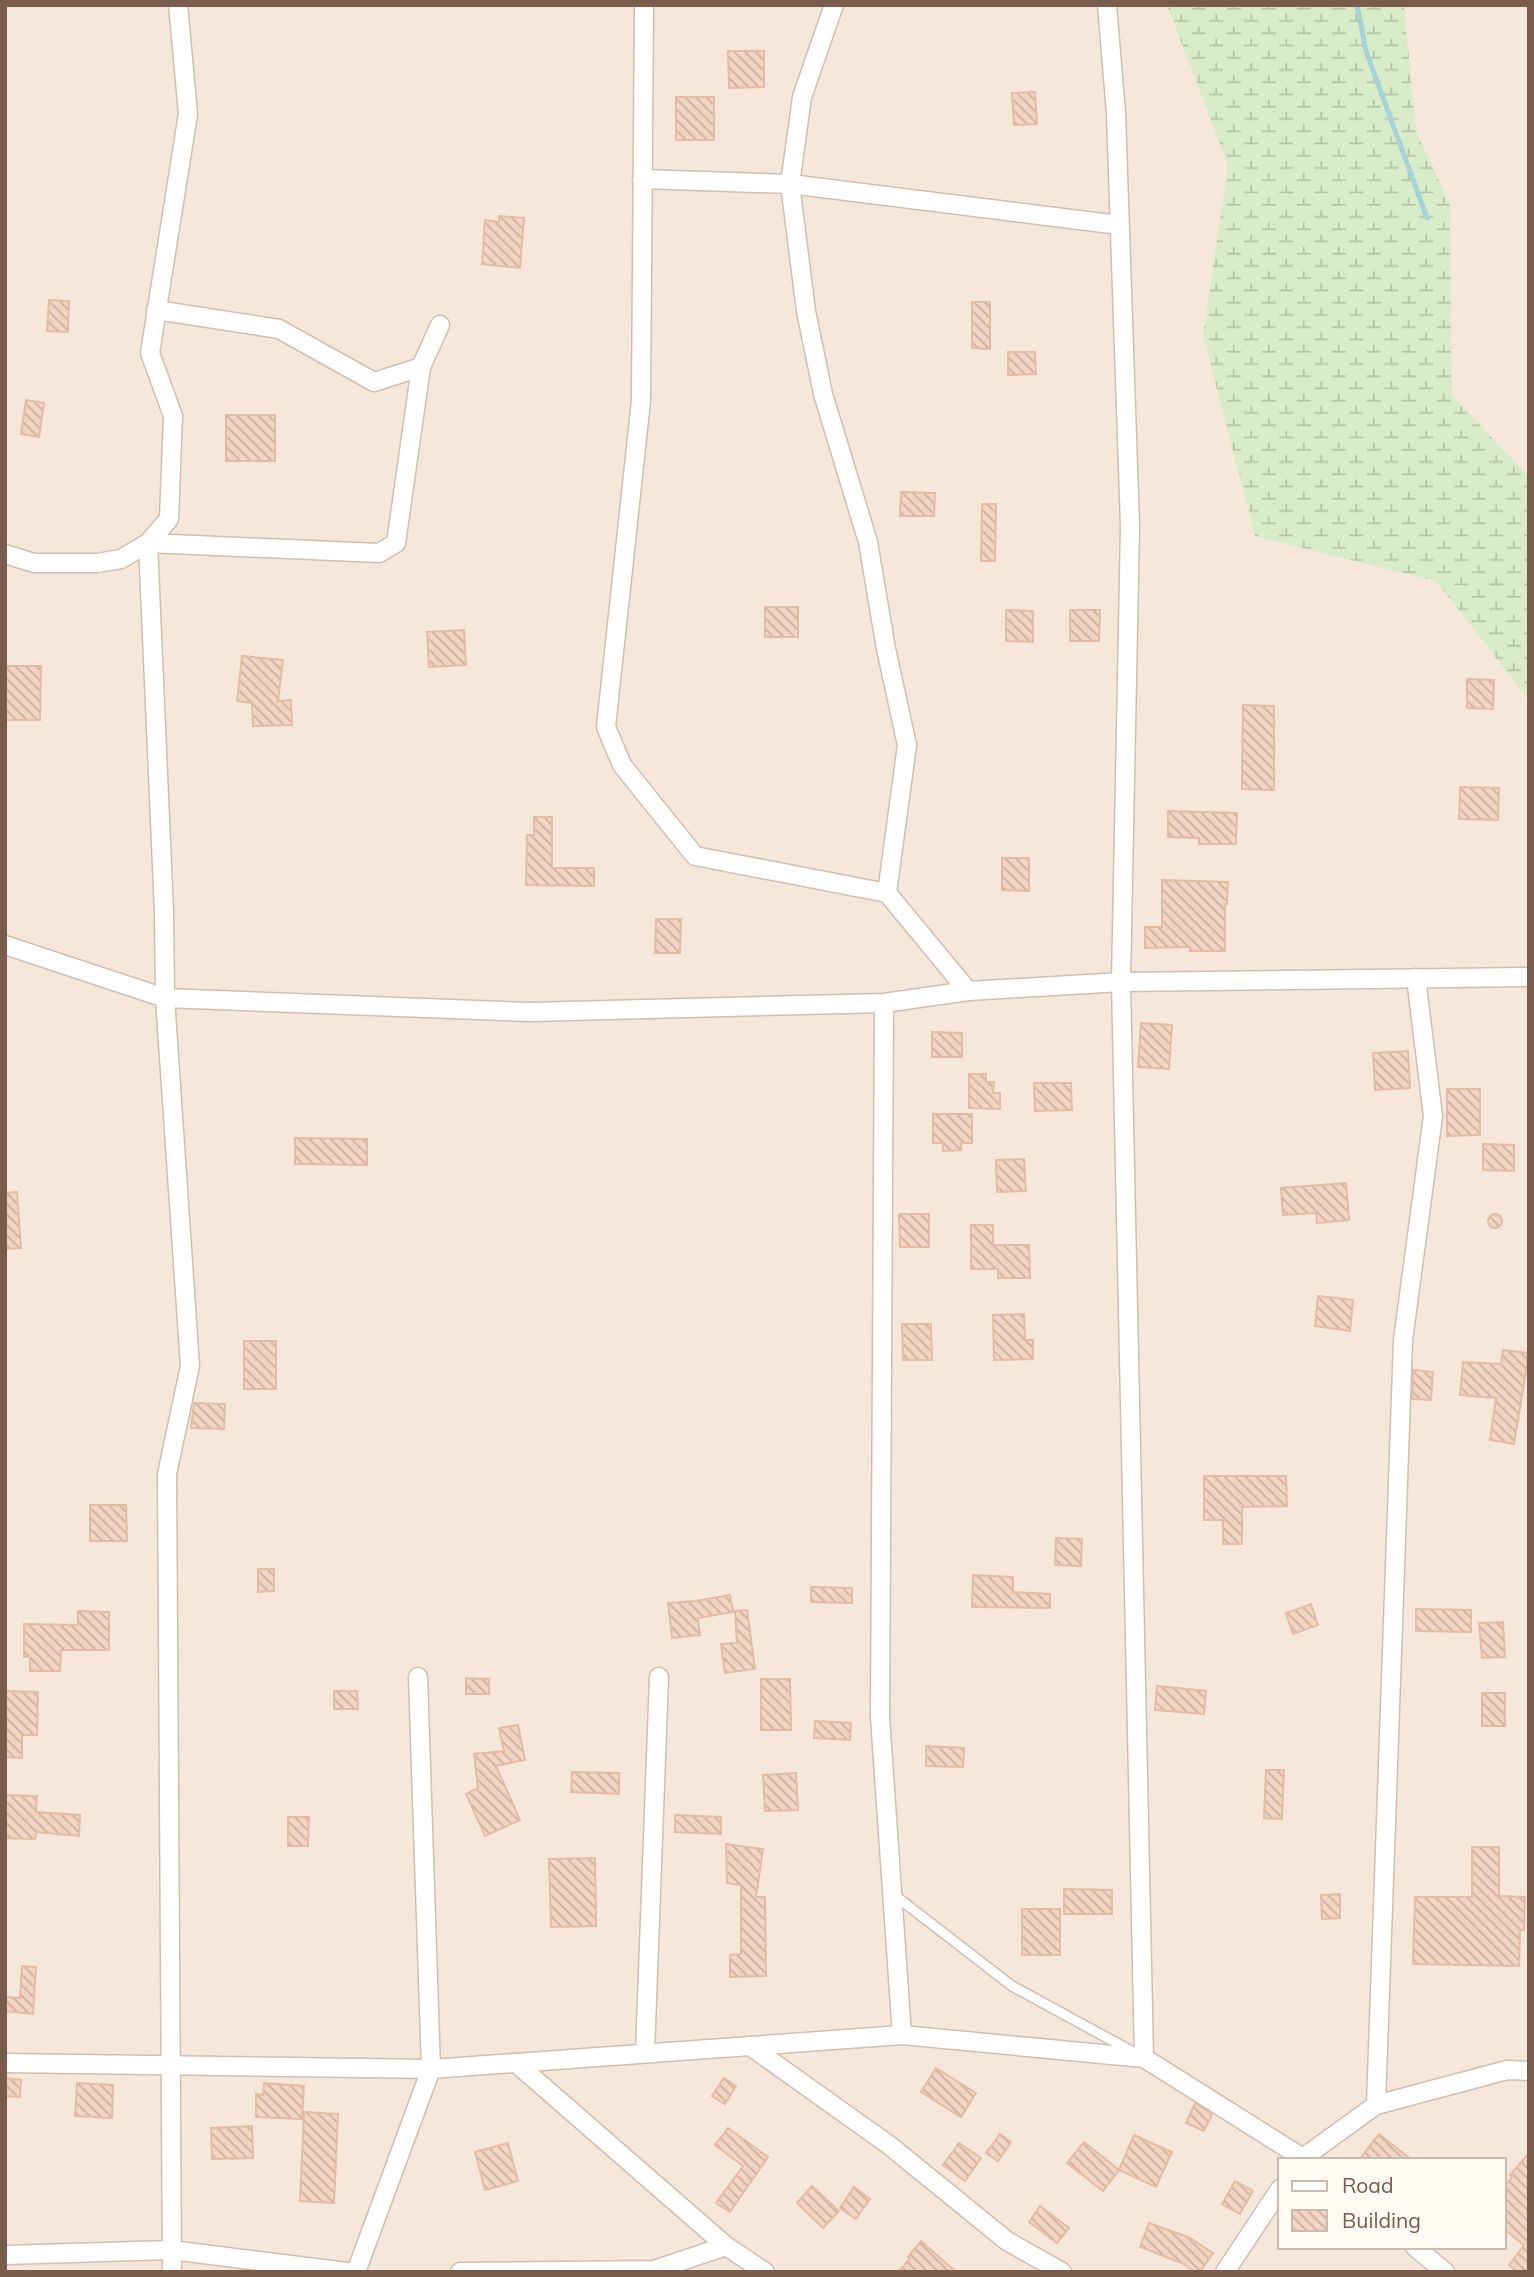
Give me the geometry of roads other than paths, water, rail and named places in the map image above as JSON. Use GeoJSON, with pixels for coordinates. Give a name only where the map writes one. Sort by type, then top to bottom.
{"type":"FeatureCollection","features":[{"type":"Feature","properties":{"kind":"street"},"geometry":{"type":"LineString","coordinates":[[5,554],[34,563],[97,563],[121,559],[148,543],[169,519],[173,416],[150,353],[188,114],[178,5]]}},
{"type":"Feature","properties":{"kind":"street"},"geometry":{"type":"LineString","coordinates":[[644,5],[641,401],[606,727],[622,765],[695,856],[887,893],[968,991]]}},
{"type":"Feature","properties":{"kind":"street"},"geometry":{"type":"LineString","coordinates":[[834,5],[802,97],[789,184],[806,311],[822,394],[868,542],[886,649],[907,745],[887,893]]}},
{"type":"Feature","properties":{"kind":"street"},"geometry":{"type":"LineString","coordinates":[[1107,5],[1116,113],[1130,526],[1121,982],[1144,2058]]}},
{"type":"Feature","properties":{"kind":"street"},"geometry":{"type":"LineString","coordinates":[[642,178],[789,184],[1119,225]]}},
{"type":"Feature","properties":{"kind":"street"},"geometry":{"type":"LineString","coordinates":[[156,310],[279,329],[374,382],[421,367]]}},
{"type":"Feature","properties":{"kind":"street"},"geometry":{"type":"LineString","coordinates":[[148,543],[379,553],[396,543],[421,367],[440,325]]}},
{"type":"Feature","properties":{"kind":"street"},"geometry":{"type":"LineString","coordinates":[[148,543],[164,912],[165,998],[190,1366],[167,1474],[173,2272]]}},
{"type":"Feature","properties":{"kind":"street"},"geometry":{"type":"LineString","coordinates":[[5,945],[165,998],[530,1012],[884,1003],[968,991],[1121,982],[1529,977]]}},
{"type":"Feature","properties":{"kind":"street"},"geometry":{"type":"LineString","coordinates":[[1376,2105],[1403,1340],[1433,1116],[1416,978]]}},
{"type":"Feature","properties":{"kind":"street"},"geometry":{"type":"LineString","coordinates":[[884,1003],[880,1717],[902,2035]]}},
{"type":"Feature","properties":{"kind":"street"},"geometry":{"type":"LineString","coordinates":[[356,2272],[431,2069],[418,1677]]}},
{"type":"Feature","properties":{"kind":"street"},"geometry":{"type":"LineString","coordinates":[[645,2053],[659,1677]]}},
{"type":"Feature","properties":{"kind":"street"},"geometry":{"type":"LineString","coordinates":[[5,2063],[431,2069],[902,2035],[1144,2058],[1301,2158]]}},
{"type":"Feature","properties":{"kind":"street"},"geometry":{"type":"LineString","coordinates":[[750,2046],[889,2146],[1007,2241],[1062,2272]]}},
{"type":"Feature","properties":{"kind":"street"},"geometry":{"type":"LineString","coordinates":[[516,2063],[726,2246],[765,2272]]}},
{"type":"Feature","properties":{"kind":"street"},"geometry":{"type":"LineString","coordinates":[[1304,2158],[1376,2105],[1507,2070],[1529,2071]]}},
{"type":"Feature","properties":{"kind":"street"},"geometry":{"type":"LineString","coordinates":[[1225,2272],[1278,2192]]}},
{"type":"Feature","properties":{"kind":"street"},"geometry":{"type":"LineString","coordinates":[[460,2272],[654,2270],[726,2246]]}},
{"type":"Feature","properties":{"kind":"street"},"geometry":{"type":"LineString","coordinates":[[1417,2249],[1445,2272]]}},
{"type":"Feature","properties":{"kind":"street"},"geometry":{"type":"LineString","coordinates":[[5,2255],[172,2250],[347,2272]]}},
{"type":"Feature","properties":{"kind":"lane"},"geometry":{"type":"LineString","coordinates":[[892,1893],[1012,1986],[1144,2058]]}},
{"type":"Feature","properties":{"kind":"waterway"},"geometry":{"type":"LineString","coordinates":[[1357,5],[1366,51],[1427,218]]}}]}
